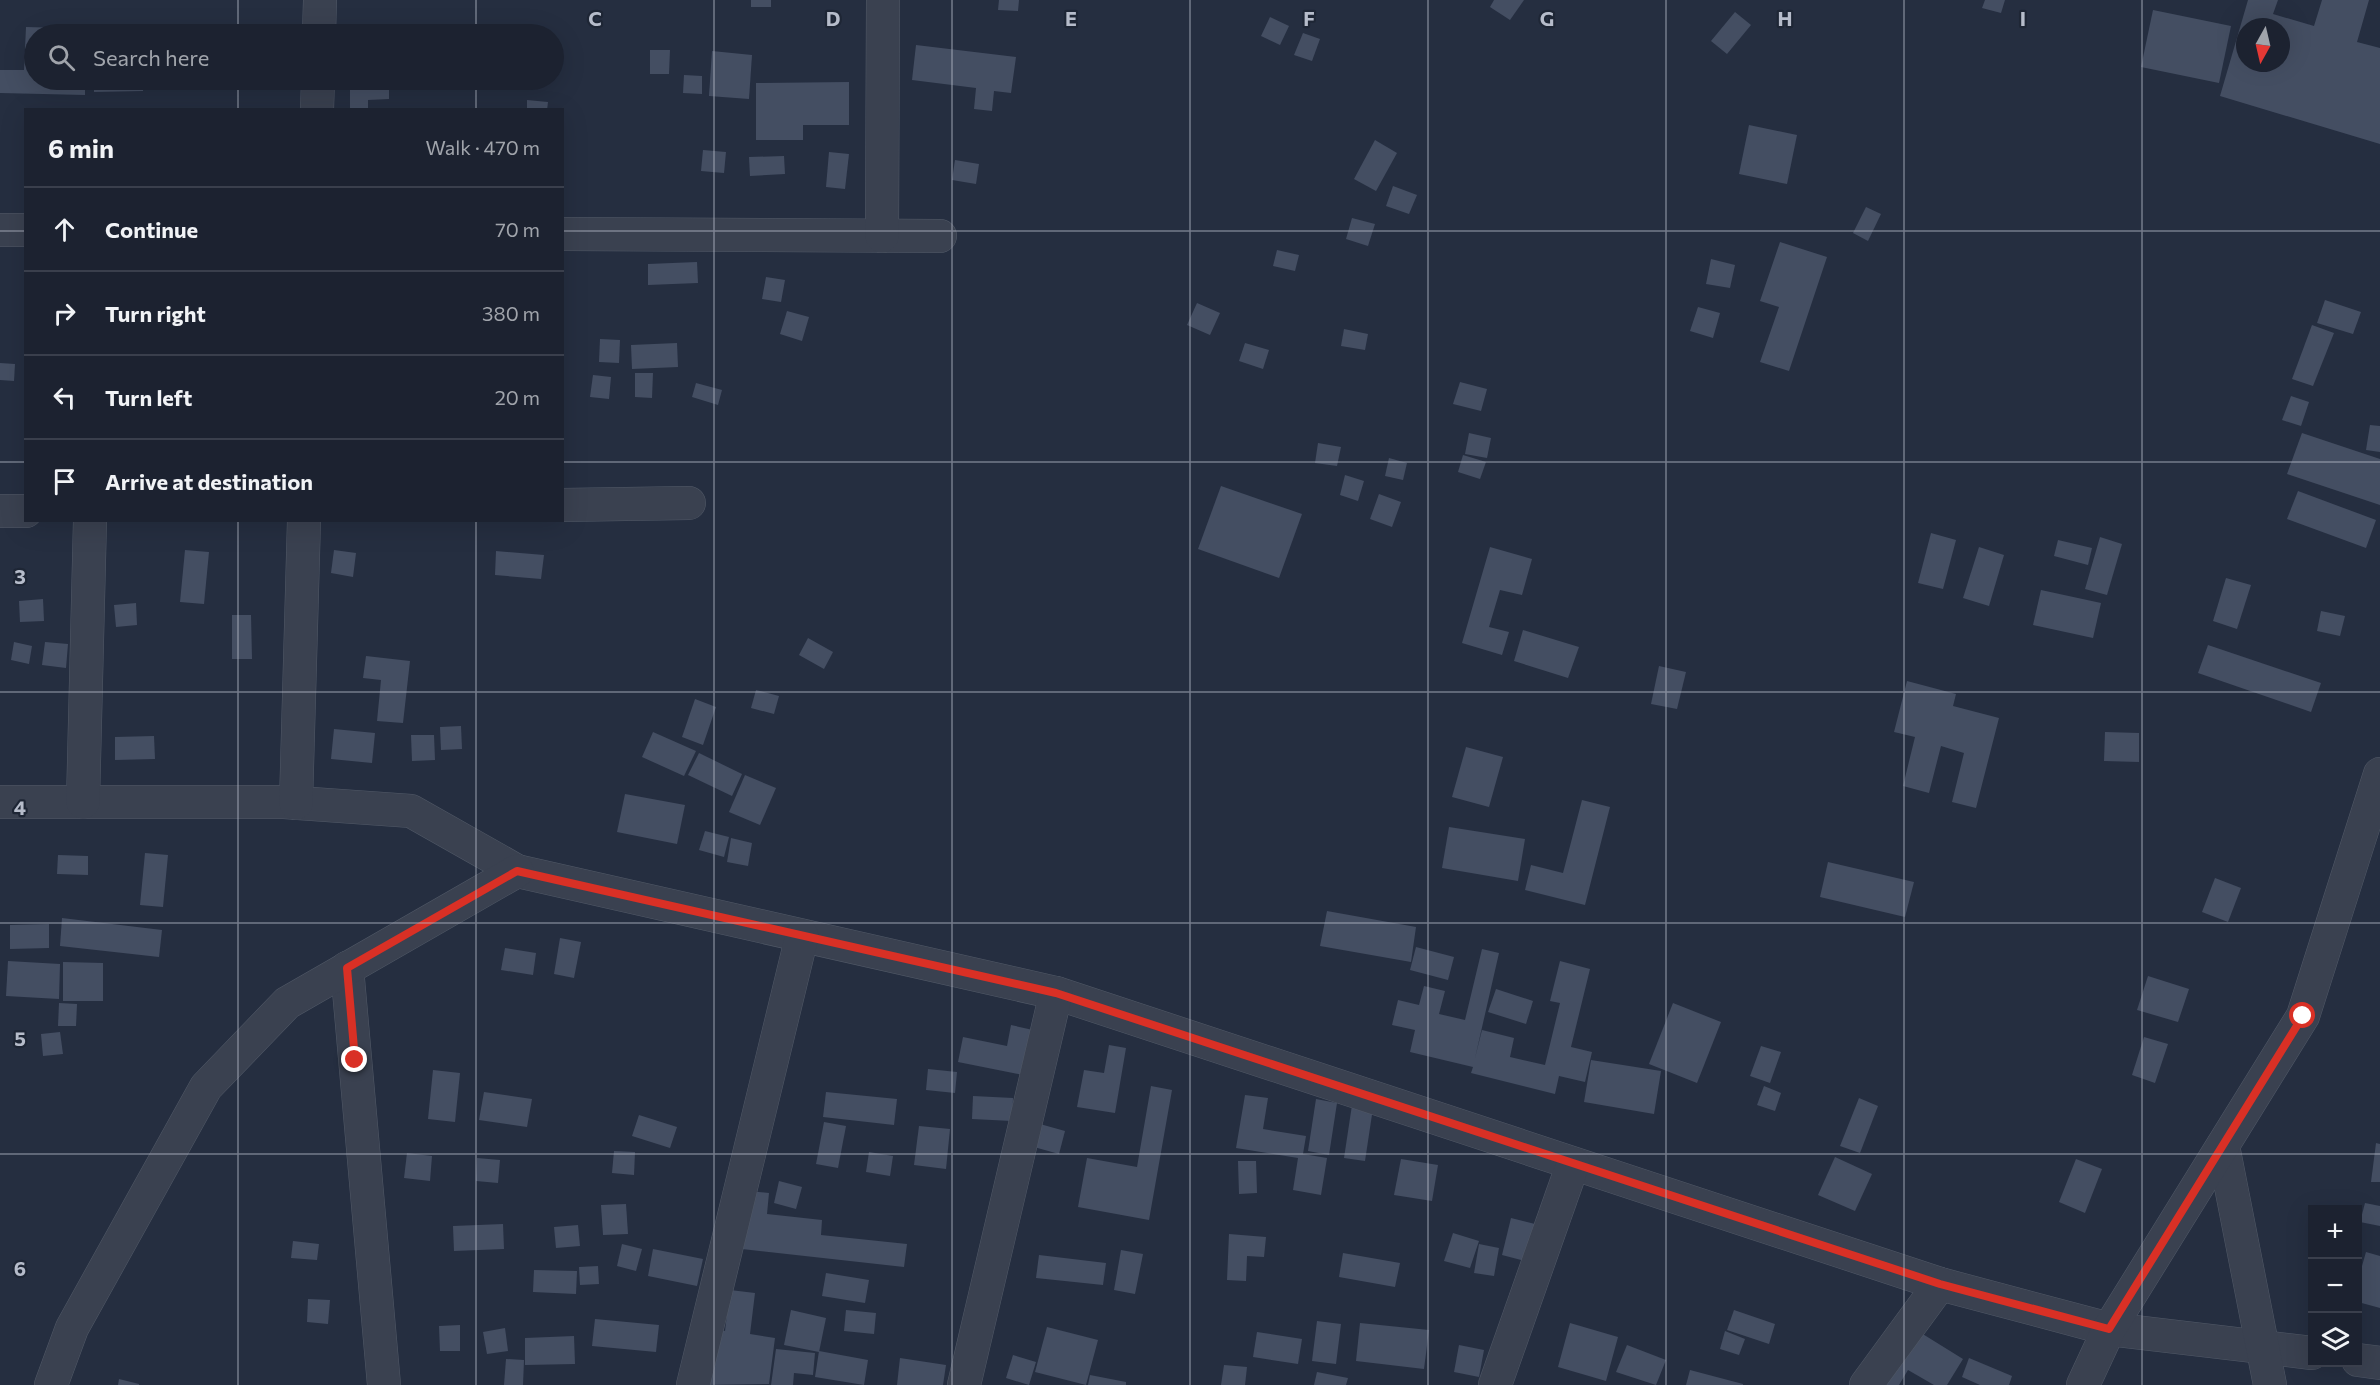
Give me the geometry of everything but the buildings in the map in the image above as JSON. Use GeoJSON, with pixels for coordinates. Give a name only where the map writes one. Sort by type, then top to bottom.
{"type":"FeatureCollection","features":[{"type":"Feature","properties":{"kind":"street"},"geometry":{"type":"LineString","coordinates":[[319,24],[320,0]]}},
{"type":"Feature","properties":{"kind":"street"},"geometry":{"type":"LineString","coordinates":[[882,236],[883,0]]}},
{"type":"Feature","properties":{"kind":"street"},"geometry":{"type":"LineString","coordinates":[[317,108],[318,90]]}},
{"type":"Feature","properties":{"kind":"street"},"geometry":{"type":"LineString","coordinates":[[0,230],[24,230]]}},
{"type":"Feature","properties":{"kind":"street"},"geometry":{"type":"LineString","coordinates":[[564,234],[940,236]]}},
{"type":"Feature","properties":{"kind":"street"},"geometry":{"type":"LineString","coordinates":[[564,505],[689,503]]}},
{"type":"Feature","properties":{"kind":"street"},"geometry":{"type":"LineString","coordinates":[[0,511],[24,511]]}},
{"type":"Feature","properties":{"kind":"street"},"geometry":{"type":"LineString","coordinates":[[83,802],[90,522]]}},
{"type":"Feature","properties":{"kind":"street"},"geometry":{"type":"LineString","coordinates":[[296,803],[304,522]]}},
{"type":"Feature","properties":{"kind":"street"},"geometry":{"type":"LineString","coordinates":[[2083,1385],[2109,1329],[2303,1016],[2380,774]]}},
{"type":"Feature","properties":{"kind":"street"},"geometry":{"type":"LineString","coordinates":[[0,802],[296,803],[411,811],[517,871],[1056,993],[1940,1284],[2109,1329],[2308,1352]]}},
{"type":"Feature","properties":{"kind":"street"},"geometry":{"type":"LineString","coordinates":[[51,1385],[72,1328],[206,1087],[287,1003],[517,871]]}},
{"type":"Feature","properties":{"kind":"street"},"geometry":{"type":"LineString","coordinates":[[693,1385],[802,936]]}},
{"type":"Feature","properties":{"kind":"street"},"geometry":{"type":"LineString","coordinates":[[347,968],[384,1385]]}},
{"type":"Feature","properties":{"kind":"street"},"geometry":{"type":"LineString","coordinates":[[964,1385],[1056,993]]}},
{"type":"Feature","properties":{"kind":"street"},"geometry":{"type":"LineString","coordinates":[[2223,1146],[2270,1385]]}},
{"type":"Feature","properties":{"kind":"street"},"geometry":{"type":"LineString","coordinates":[[1496,1385],[1573,1164]]}},
{"type":"Feature","properties":{"kind":"street"},"geometry":{"type":"LineString","coordinates":[[1866,1385],[1940,1284]]}},
{"type":"Feature","properties":{"kind":"street"},"geometry":{"type":"LineString","coordinates":[[2362,1361],[2380,1364]]}},
{"type":"Feature","properties":{"kind":"route"},"geometry":{"type":"LineString","coordinates":[[355,1060],[347,968],[517,871],[1056,993],[1940,1284],[2109,1329],[2303,1016]]}}]}
